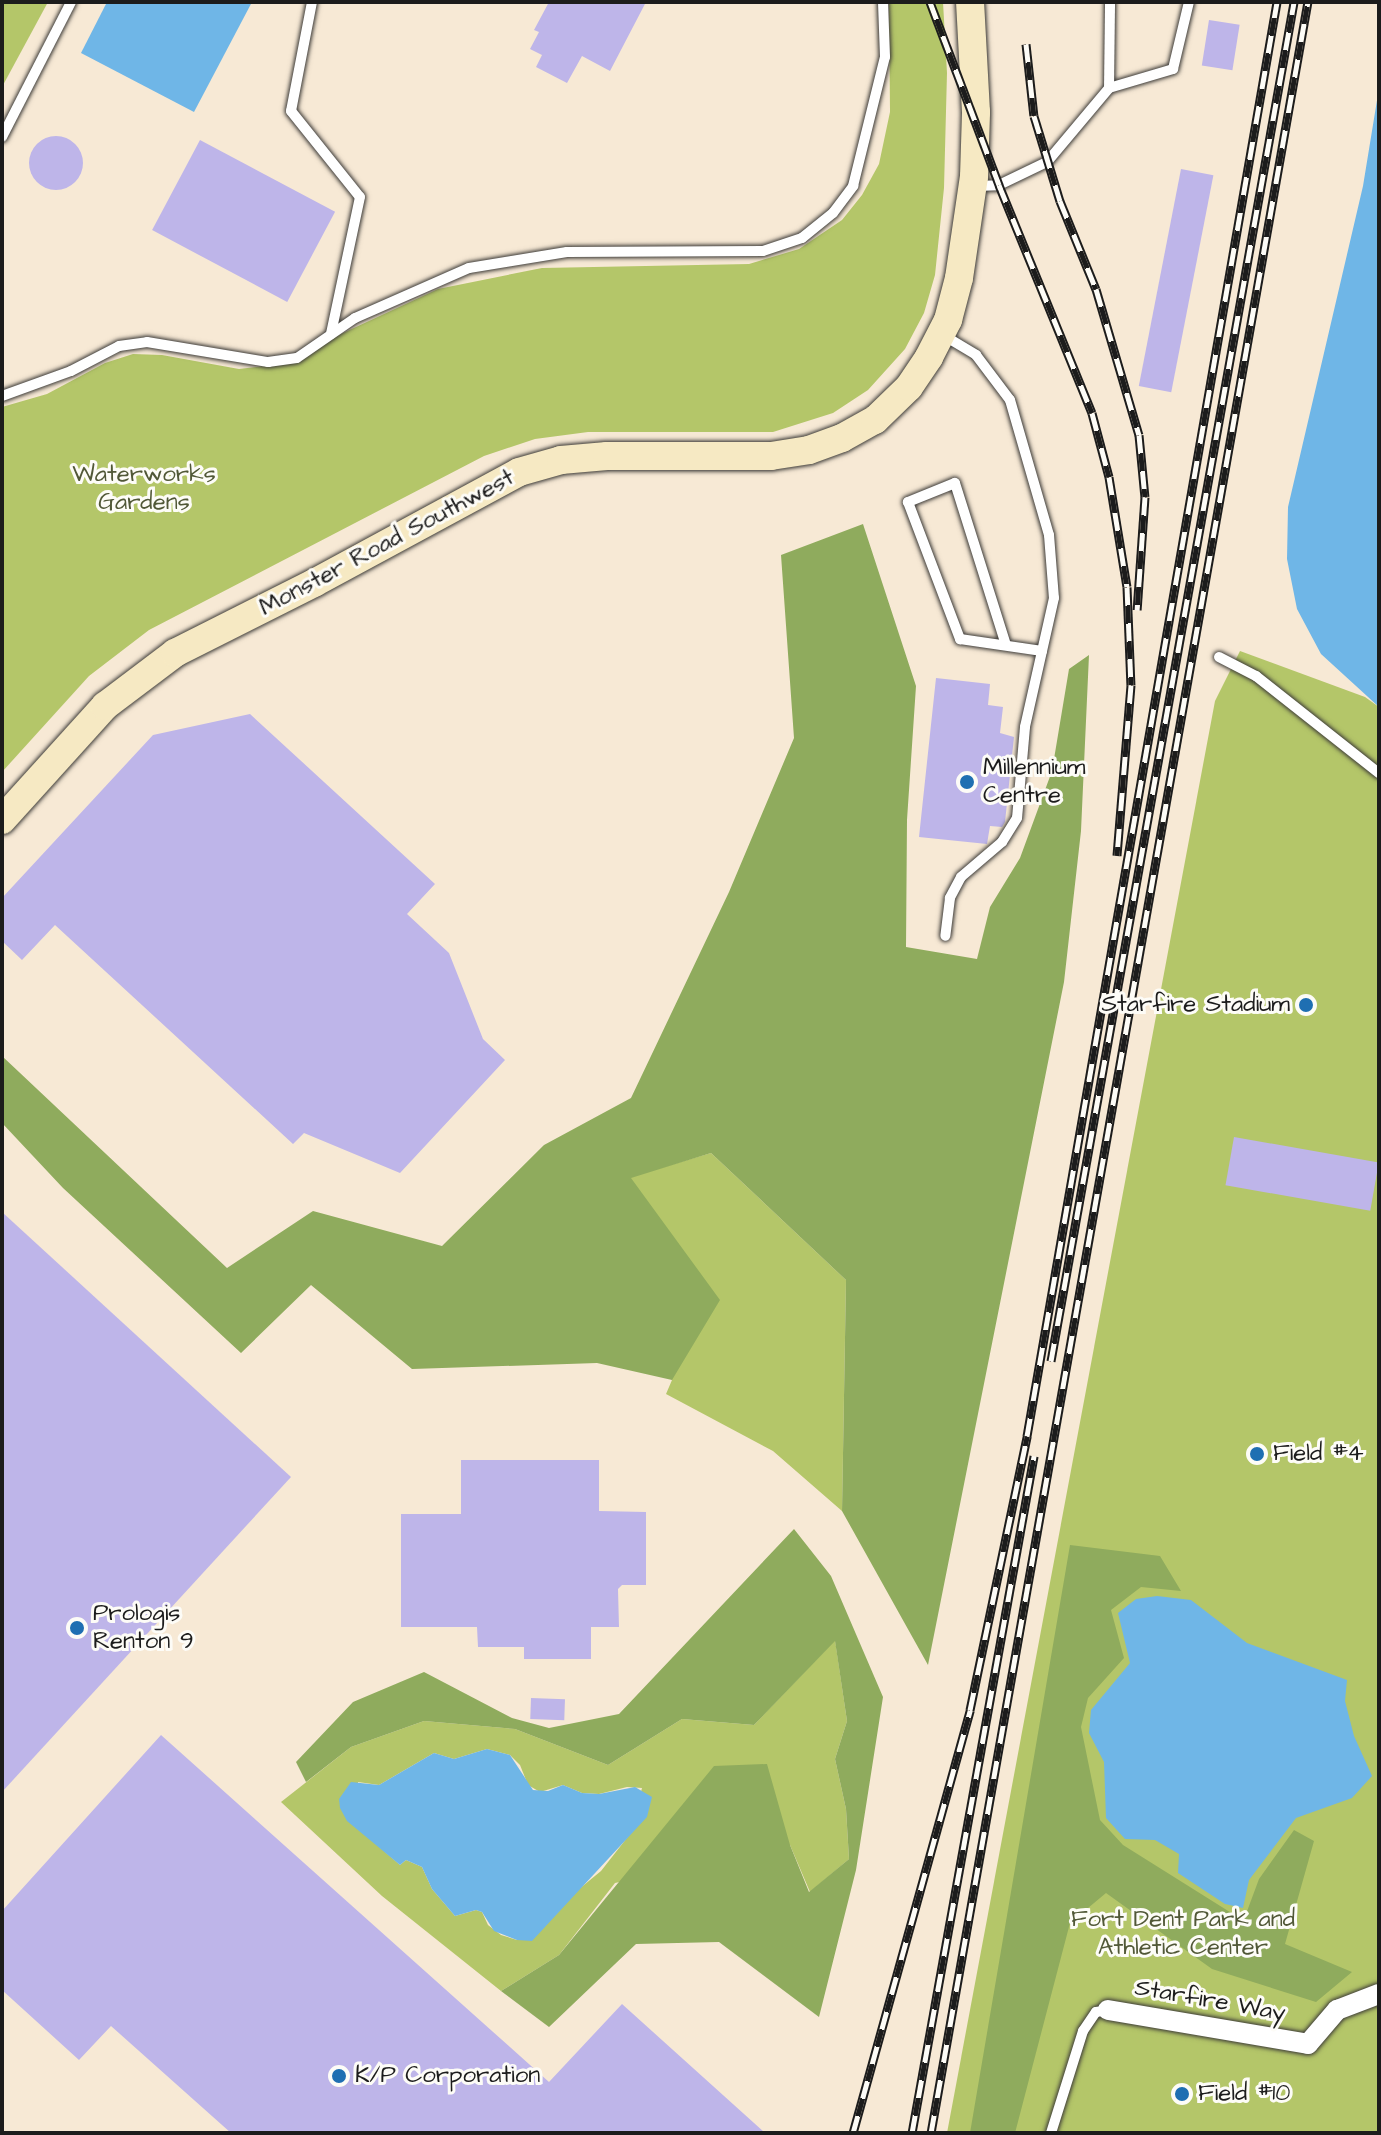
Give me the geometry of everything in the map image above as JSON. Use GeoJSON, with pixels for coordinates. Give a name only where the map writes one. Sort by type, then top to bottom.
{"type":"FeatureCollection","features":[{"type":"Feature","properties":{"kind":"street","name":"Monster Road Southwest"},"geometry":{"type":"LineString","coordinates":[[2,820],[105,706],[175,653],[314,583],[519,472],[561,460],[607,456],[771,456],[809,450],[842,438],[875,420],[909,387],[941,334],[959,278],[973,187],[976,112],[970,2]]}},
{"type":"Feature","properties":{"kind":"street","name":"Starfire Way"},"geometry":{"type":"LineString","coordinates":[[1108,2010],[1308,2044],[1337,2010],[1379,1994]]}},
{"type":"Feature","properties":{"kind":"lane"},"geometry":{"type":"LineString","coordinates":[[2,137],[71,2]]}},
{"type":"Feature","properties":{"kind":"lane"},"geometry":{"type":"LineString","coordinates":[[312,2],[291,111],[360,197],[331,334]]}},
{"type":"Feature","properties":{"kind":"lane"},"geometry":{"type":"LineString","coordinates":[[2,396],[71,371],[119,346],[161,344],[268,362],[297,358],[355,318],[469,268],[567,252],[763,251],[802,238],[833,213],[853,186],[885,57],[883,2]]}},
{"type":"Feature","properties":{"kind":"lane"},"geometry":{"type":"LineString","coordinates":[[1109,88],[1110,2]]}},
{"type":"Feature","properties":{"kind":"lane"},"geometry":{"type":"LineString","coordinates":[[973,187],[999,185],[1047,162],[1109,88],[1173,69],[1189,2]]}},
{"type":"Feature","properties":{"kind":"lane"},"geometry":{"type":"LineString","coordinates":[[941,334],[976,355],[1010,400],[1049,535],[1054,598],[1025,727],[1017,818],[1002,842],[961,877],[950,898],[945,936]]}},
{"type":"Feature","properties":{"kind":"lane"},"geometry":{"type":"LineString","coordinates":[[1006,645],[955,483],[908,502],[960,639],[1042,651]]}},
{"type":"Feature","properties":{"kind":"lane"},"geometry":{"type":"LineString","coordinates":[[1219,657],[1256,676],[1379,773]]}},
{"type":"Feature","properties":{"kind":"lane"},"geometry":{"type":"LineString","coordinates":[[1051,2133],[1083,2031],[1096,2012],[1108,2010]]}},
{"type":"Feature","properties":{"kind":"green space"},"geometry":{"type":"Polygon","coordinates":[[[2,2],[48,2],[2,87],[2,2]]]}},
{"type":"Feature","properties":{"kind":"green space","name":"Waterworks Gardens"},"geometry":{"type":"Polygon","coordinates":[[[889,2],[943,2],[947,73],[944,188],[935,275],[924,313],[905,349],[868,390],[833,413],[773,432],[588,432],[535,439],[484,456],[149,630],[89,676],[2,772],[2,407],[47,394],[105,363],[133,354],[162,355],[239,369],[274,365],[438,289],[542,268],[749,264],[799,249],[842,220],[862,195],[879,164],[890,112],[889,2]]]}},
{"type":"Feature","properties":{"kind":"green space"},"geometry":{"type":"Polygon","coordinates":[[[863,524],[916,686],[907,820],[906,947],[977,959],[990,907],[1020,858],[1052,771],[1069,669],[1089,655],[1081,831],[1064,982],[928,1665],[842,1511],[846,1280],[711,1153],[631,1178],[720,1300],[672,1380],[597,1363],[412,1369],[311,1285],[241,1353],[63,1188],[2,1123],[2,1056],[227,1268],[313,1211],[442,1246],[544,1145],[631,1098],[729,892],[794,738],[781,555],[863,524]]]}},
{"type":"Feature","properties":{"kind":"green space","name":"Fort Dent Park and Athletic Center"},"geometry":{"type":"Polygon","coordinates":[[[1240,651],[1365,697],[1379,707],[1379,2133],[947,2133],[1215,701],[1240,651]]]}},
{"type":"Feature","properties":{"kind":"green space"},"geometry":{"type":"Polygon","coordinates":[[[711,1153],[846,1280],[842,1511],[773,1451],[666,1394],[672,1380],[630,1177],[711,1153]]]}},
{"type":"Feature","properties":{"kind":"green space"},"geometry":{"type":"Polygon","coordinates":[[[794,1529],[831,1576],[883,1697],[856,1870],[819,2017],[719,1942],[636,1944],[549,2027],[501,1991],[559,1955],[714,1766],[767,1764],[790,1845],[809,1892],[849,1859],[846,1809],[835,1759],[847,1721],[835,1641],[754,1725],[682,1719],[608,1765],[515,1729],[424,1721],[351,1747],[306,1782],[296,1762],[353,1702],[424,1672],[512,1718],[549,1728],[619,1714],[794,1529]]]}},
{"type":"Feature","properties":{"kind":"green space"},"geometry":{"type":"Polygon","coordinates":[[[1070,1545],[1160,1556],[1181,1591],[1141,1587],[1111,1610],[1124,1658],[1088,1698],[1081,1727],[1100,1820],[1123,1845],[1233,1914],[1246,1914],[1259,1879],[1294,1830],[1314,1841],[1285,1944],[1352,1972],[1316,2002],[1212,1969],[1106,1893],[1070,1923],[1015,2133],[970,2133],[1070,1545]]]}},
{"type":"Feature","properties":{"kind":"green space"},"geometry":{"type":"Polygon","coordinates":[[[835,1640],[847,1721],[835,1759],[846,1809],[849,1859],[810,1892],[790,1845],[615,1883],[559,1955],[501,1991],[382,1896],[281,1802],[351,1747],[424,1721],[515,1729],[608,1765],[682,1719],[754,1725],[835,1640]],[[487,1749],[454,1759],[434,1753],[379,1785],[358,1782],[360,1830],[400,1865],[406,1860],[422,1867],[432,1889],[455,1916],[476,1910],[482,1912],[488,1925],[501,1935],[517,1940],[601,1871],[630,1834],[642,1788],[627,1787],[599,1794],[582,1793],[563,1785],[540,1792],[528,1785],[520,1765],[510,1755],[487,1749]]]}},
{"type":"Feature","properties":{"kind":"water"},"geometry":{"type":"Polygon","coordinates":[[[107,2],[252,2],[194,112],[81,53],[107,2]]]}},
{"type":"Feature","properties":{"kind":"water"},"geometry":{"type":"Polygon","coordinates":[[[1379,88],[1379,707],[1321,654],[1297,609],[1287,559],[1288,507],[1363,186],[1379,88]]]}},
{"type":"Feature","properties":{"kind":"water"},"geometry":{"type":"Polygon","coordinates":[[[1157,1596],[1191,1600],[1247,1643],[1347,1680],[1345,1701],[1354,1736],[1372,1776],[1352,1798],[1296,1818],[1249,1880],[1243,1908],[1225,1904],[1178,1873],[1179,1854],[1155,1840],[1125,1839],[1106,1818],[1104,1762],[1089,1733],[1091,1710],[1130,1663],[1118,1613],[1136,1599],[1157,1596]]]}},
{"type":"Feature","properties":{"kind":"water"},"geometry":{"type":"Polygon","coordinates":[[[487,1749],[510,1755],[533,1790],[548,1791],[563,1785],[582,1793],[599,1794],[635,1787],[652,1797],[647,1817],[532,1941],[517,1940],[494,1931],[482,1912],[476,1910],[455,1916],[432,1889],[422,1867],[406,1860],[400,1865],[347,1821],[340,1808],[339,1799],[351,1782],[379,1785],[434,1753],[454,1759],[487,1749]]]}},
{"type":"Feature","properties":{"kind":"building"},"geometry":{"type":"Polygon","coordinates":[[[549,2],[646,2],[610,71],[582,56],[567,83],[536,67],[542,55],[530,49],[539,32],[534,30],[549,2]]]}},
{"type":"Feature","properties":{"kind":"building"},"geometry":{"type":"Polygon","coordinates":[[[1209,20],[1240,25],[1232,70],[1202,65],[1209,20]]]}},
{"type":"Feature","properties":{"kind":"building"},"geometry":{"type":"Polygon","coordinates":[[[56,136],[75,144],[83,163],[75,182],[56,190],[37,182],[29,163],[37,144],[56,136]]]}},
{"type":"Feature","properties":{"kind":"building"},"geometry":{"type":"Polygon","coordinates":[[[200,140],[335,212],[287,302],[152,230],[200,140]]]}},
{"type":"Feature","properties":{"kind":"building"},"geometry":{"type":"Polygon","coordinates":[[[1181,169],[1213,175],[1171,392],[1139,386],[1181,169]]]}},
{"type":"Feature","properties":{"kind":"building","name":"Millennium Centre"},"geometry":{"type":"Polygon","coordinates":[[[936,678],[990,684],[988,705],[1003,707],[1000,733],[1014,737],[1005,822],[1002,827],[990,826],[987,844],[919,837],[936,678]]]}},
{"type":"Feature","properties":{"kind":"building"},"geometry":{"type":"Polygon","coordinates":[[[250,714],[435,884],[407,914],[449,953],[483,1039],[505,1060],[400,1173],[304,1133],[293,1144],[55,925],[22,960],[2,941],[2,898],[153,735],[250,714]]]}},
{"type":"Feature","properties":{"kind":"building"},"geometry":{"type":"Polygon","coordinates":[[[1234,1137],[1379,1163],[1370,1211],[1225,1185],[1234,1137]]]}},
{"type":"Feature","properties":{"kind":"building","name":"Prologis Renton 9"},"geometry":{"type":"Polygon","coordinates":[[[2,1212],[291,1477],[2,1792],[2,1212]]]}},
{"type":"Feature","properties":{"kind":"building"},"geometry":{"type":"Polygon","coordinates":[[[461,1460],[599,1460],[599,1511],[646,1512],[646,1585],[622,1585],[618,1589],[619,1627],[591,1627],[591,1659],[524,1659],[524,1647],[478,1647],[477,1627],[401,1627],[401,1514],[461,1514],[461,1460]]]}},
{"type":"Feature","properties":{"kind":"building"},"geometry":{"type":"Polygon","coordinates":[[[531,1698],[565,1699],[564,1720],[530,1719],[531,1698]]]}},
{"type":"Feature","properties":{"kind":"building"},"geometry":{"type":"Polygon","coordinates":[[[161,1735],[549,2082],[622,2004],[765,2133],[231,2133],[111,2026],[79,2060],[2,1990],[2,1911],[161,1735]]]}},
{"type":"Feature","properties":{"kind":"railway"},"geometry":{"type":"LineString","coordinates":[[930,2],[999,185],[1092,413],[1109,477],[1127,587],[1131,685],[1117,855]]}},
{"type":"Feature","properties":{"kind":"railway"},"geometry":{"type":"LineString","coordinates":[[853,2133],[970,1710],[1027,1436],[1277,2]]}},
{"type":"Feature","properties":{"kind":"railway"},"geometry":{"type":"LineString","coordinates":[[1051,1361],[1294,2]]}},
{"type":"Feature","properties":{"kind":"railway"},"geometry":{"type":"LineString","coordinates":[[931,2133],[1308,2]]}},
{"type":"Feature","properties":{"kind":"railway"},"geometry":{"type":"LineString","coordinates":[[1026,44],[1034,116],[1060,201],[1096,289],[1139,435],[1145,497],[1137,610]]}},
{"type":"Feature","properties":{"kind":"railway"},"geometry":{"type":"LineString","coordinates":[[912,2133],[1034,1456]]}},
{"type":"Feature","properties":{"kind":"place","name":"Millennium Centre"},"geometry":{"type":"Point","coordinates":[967,782]}},
{"type":"Feature","properties":{"kind":"place","name":"Starfire Stadium"},"geometry":{"type":"Point","coordinates":[1306,1005]}},
{"type":"Feature","properties":{"kind":"place","name":"Field #4"},"geometry":{"type":"Point","coordinates":[1257,1454]}},
{"type":"Feature","properties":{"kind":"place","name":"Prologis Renton 9"},"geometry":{"type":"Point","coordinates":[77,1628]}},
{"type":"Feature","properties":{"kind":"place","name":"K/P Corporation"},"geometry":{"type":"Point","coordinates":[339,2076]}},
{"type":"Feature","properties":{"kind":"place","name":"Field #10"},"geometry":{"type":"Point","coordinates":[1182,2094]}}]}
